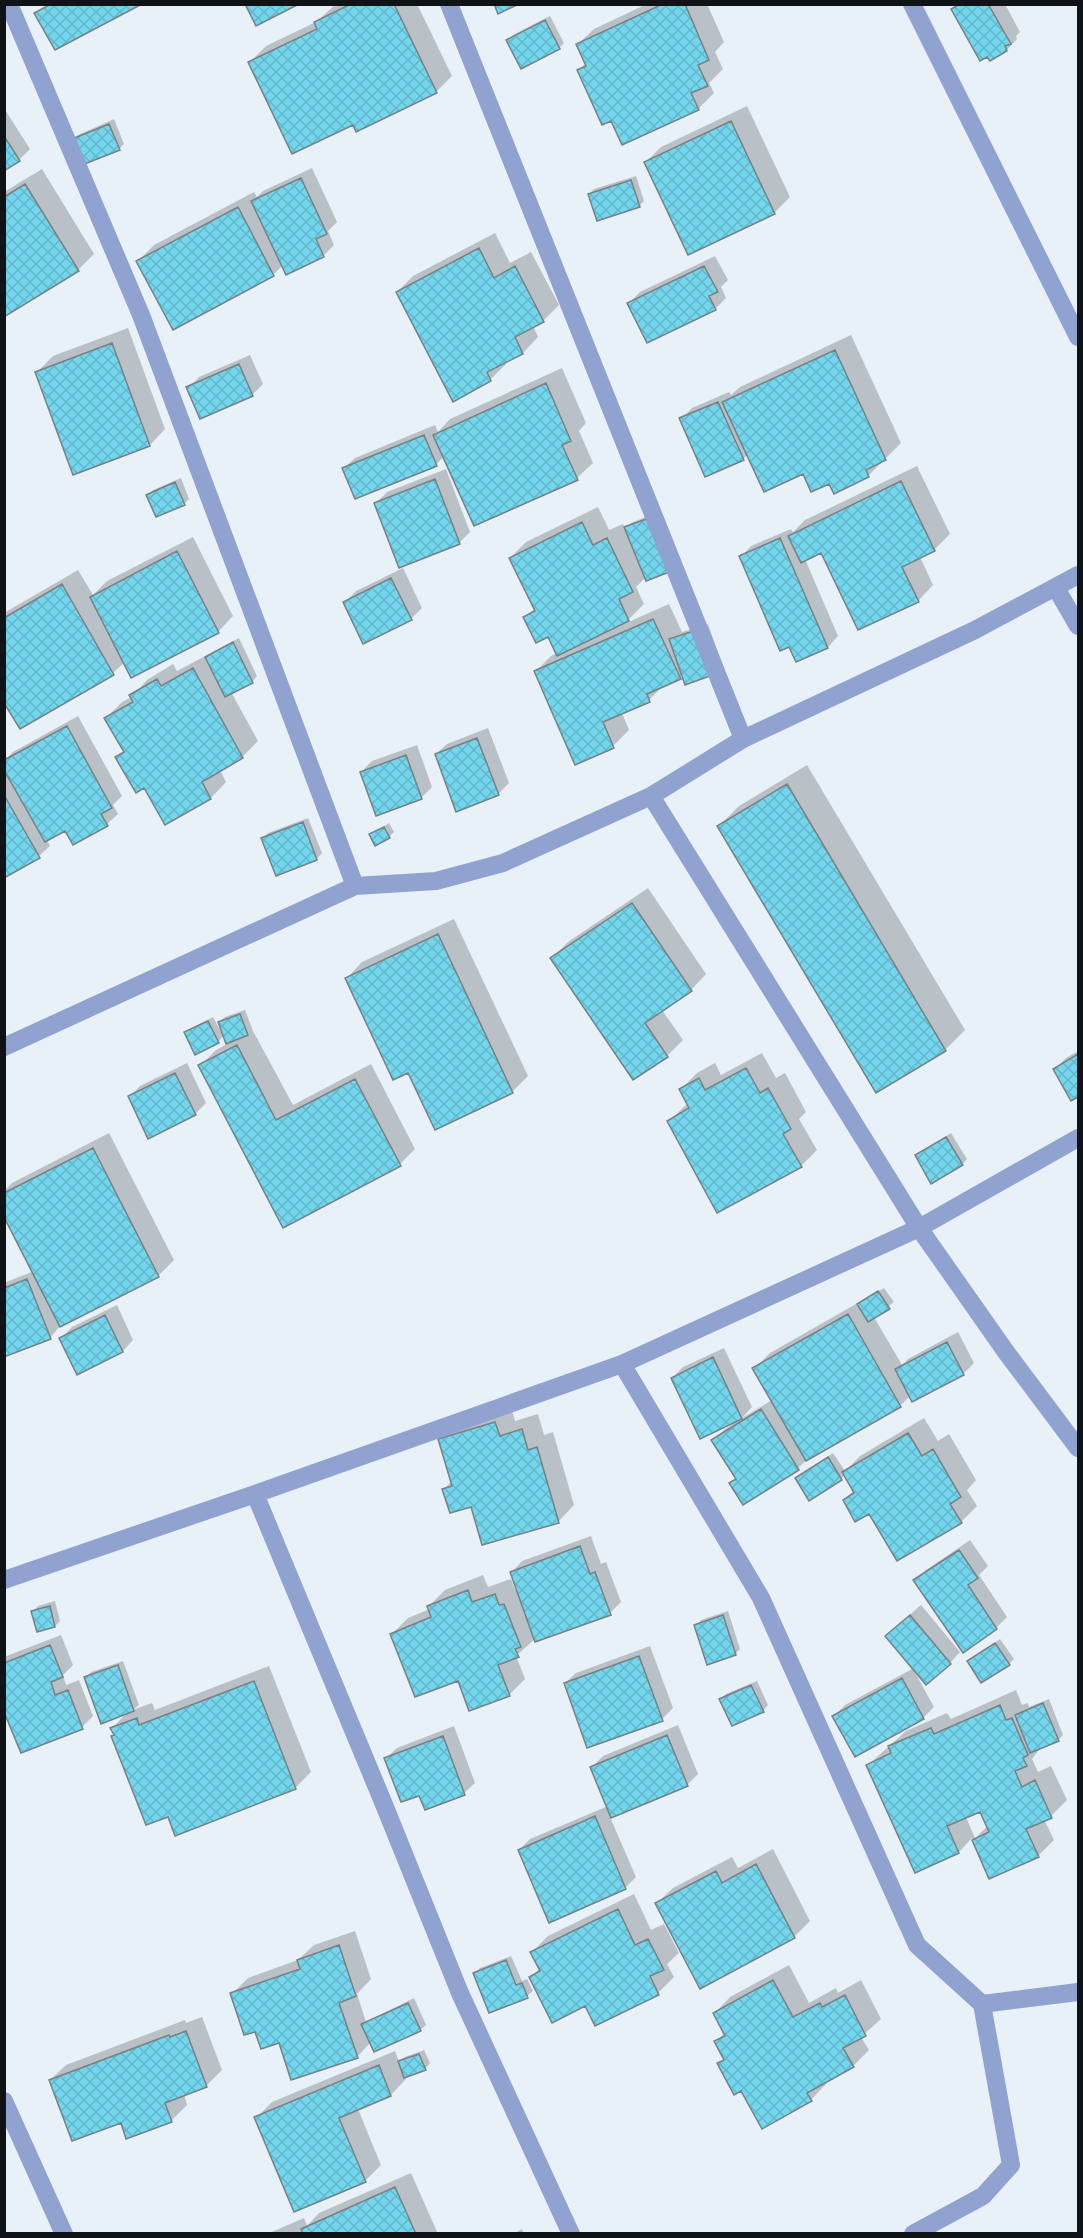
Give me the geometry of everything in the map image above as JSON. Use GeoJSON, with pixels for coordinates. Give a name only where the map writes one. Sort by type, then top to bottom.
{"type":"FeatureCollection","features":[{"type":"Feature","properties":{"kind":"street"},"geometry":{"type":"LineString","coordinates":[[9,4],[141,315],[355,886]]}},
{"type":"Feature","properties":{"kind":"street"},"geometry":{"type":"LineString","coordinates":[[449,4],[743,739]]}},
{"type":"Feature","properties":{"kind":"street"},"geometry":{"type":"LineString","coordinates":[[912,4],[1078,337]]}},
{"type":"Feature","properties":{"kind":"street"},"geometry":{"type":"LineString","coordinates":[[4,1047],[355,886],[436,881],[503,863],[651,796],[743,739],[975,630],[1078,575]]}},
{"type":"Feature","properties":{"kind":"street"},"geometry":{"type":"LineString","coordinates":[[1056,588],[1078,626]]}},
{"type":"Feature","properties":{"kind":"street"},"geometry":{"type":"LineString","coordinates":[[651,796],[919,1228],[1006,1352],[1078,1448]]}},
{"type":"Feature","properties":{"kind":"street"},"geometry":{"type":"LineString","coordinates":[[4,1580],[622,1364],[919,1228],[1078,1138]]}},
{"type":"Feature","properties":{"kind":"street"},"geometry":{"type":"LineString","coordinates":[[622,1364],[761,1598],[917,1945],[982,2004],[1011,2165],[983,2196],[913,2234]]}},
{"type":"Feature","properties":{"kind":"street"},"geometry":{"type":"LineString","coordinates":[[255,1494],[460,1994],[571,2234]]}},
{"type":"Feature","properties":{"kind":"street"},"geometry":{"type":"LineString","coordinates":[[982,2004],[1078,1992]]}},
{"type":"Feature","properties":{"kind":"street"},"geometry":{"type":"LineString","coordinates":[[4,2101],[64,2234]]}},
{"type":"Feature","properties":{"kind":"building"},"geometry":{"type":"Polygon","coordinates":[[[51,4],[142,4],[55,50],[34,13],[51,4]]]}},
{"type":"Feature","properties":{"kind":"building"},"geometry":{"type":"Polygon","coordinates":[[[245,4],[299,4],[256,26],[245,4]]]}},
{"type":"Feature","properties":{"kind":"building"},"geometry":{"type":"Polygon","coordinates":[[[351,4],[394,4],[437,93],[356,132],[353,125],[292,154],[248,62],[317,29],[314,22],[351,4]]]}},
{"type":"Feature","properties":{"kind":"building"},"geometry":{"type":"Polygon","coordinates":[[[494,4],[519,4],[498,14],[494,4]]]}},
{"type":"Feature","properties":{"kind":"building"},"geometry":{"type":"Polygon","coordinates":[[[663,4],[685,4],[709,60],[698,65],[708,86],[691,93],[699,110],[622,145],[611,121],[602,125],[577,70],[586,66],[576,44],[663,4]]]}},
{"type":"Feature","properties":{"kind":"building"},"geometry":{"type":"Polygon","coordinates":[[[960,4],[988,4],[1011,44],[1005,46],[1007,51],[990,61],[987,57],[980,61],[951,9],[960,4]]]}},
{"type":"Feature","properties":{"kind":"building"},"geometry":{"type":"Polygon","coordinates":[[[545,20],[560,49],[521,69],[506,40],[545,20]]]}},
{"type":"Feature","properties":{"kind":"building"},"geometry":{"type":"Polygon","coordinates":[[[731,121],[775,214],[688,255],[644,162],[731,121]]]}},
{"type":"Feature","properties":{"kind":"building"},"geometry":{"type":"Polygon","coordinates":[[[109,124],[120,150],[82,165],[72,139],[109,124]]]}},
{"type":"Feature","properties":{"kind":"building"},"geometry":{"type":"Polygon","coordinates":[[[4,136],[20,161],[4,171],[4,136]]]}},
{"type":"Feature","properties":{"kind":"building"},"geometry":{"type":"Polygon","coordinates":[[[301,178],[327,234],[316,239],[324,257],[286,275],[251,201],[301,178]]]}},
{"type":"Feature","properties":{"kind":"building"},"geometry":{"type":"Polygon","coordinates":[[[631,180],[640,207],[597,221],[588,194],[631,180]]]}},
{"type":"Feature","properties":{"kind":"building"},"geometry":{"type":"Polygon","coordinates":[[[25,184],[79,271],[4,317],[4,197],[25,184]]]}},
{"type":"Feature","properties":{"kind":"building"},"geometry":{"type":"Polygon","coordinates":[[[238,207],[274,276],[173,330],[136,261],[238,207]]]}},
{"type":"Feature","properties":{"kind":"building"},"geometry":{"type":"Polygon","coordinates":[[[479,248],[494,278],[515,266],[544,322],[515,337],[523,354],[487,372],[491,381],[453,402],[396,292],[479,248]]]}},
{"type":"Feature","properties":{"kind":"building"},"geometry":{"type":"Polygon","coordinates":[[[704,266],[718,292],[709,296],[716,310],[647,343],[627,303],[704,266]]]}},
{"type":"Feature","properties":{"kind":"building"},"geometry":{"type":"Polygon","coordinates":[[[112,343],[150,446],[73,475],[35,372],[112,343]]]}},
{"type":"Feature","properties":{"kind":"building"},"geometry":{"type":"Polygon","coordinates":[[[835,350],[886,460],[866,470],[869,477],[834,494],[829,484],[811,492],[803,474],[764,492],[722,402],[835,350]]]}},
{"type":"Feature","properties":{"kind":"building"},"geometry":{"type":"Polygon","coordinates":[[[239,364],[253,396],[200,419],[186,387],[239,364]]]}},
{"type":"Feature","properties":{"kind":"building"},"geometry":{"type":"Polygon","coordinates":[[[546,383],[571,441],[562,445],[578,480],[474,526],[433,435],[546,383]]]}},
{"type":"Feature","properties":{"kind":"building"},"geometry":{"type":"Polygon","coordinates":[[[718,402],[744,460],[705,477],[679,418],[718,402]]]}},
{"type":"Feature","properties":{"kind":"building"},"geometry":{"type":"Polygon","coordinates":[[[424,435],[437,466],[355,499],[342,468],[424,435]]]}},
{"type":"Feature","properties":{"kind":"building"},"geometry":{"type":"Polygon","coordinates":[[[435,479],[460,544],[399,568],[374,503],[435,479]]]}},
{"type":"Feature","properties":{"kind":"building"},"geometry":{"type":"Polygon","coordinates":[[[901,481],[935,551],[902,567],[919,602],[858,630],[821,553],[801,563],[788,536],[901,481]]]}},
{"type":"Feature","properties":{"kind":"building"},"geometry":{"type":"Polygon","coordinates":[[[175,482],[185,505],[156,517],[146,495],[175,482]]]}},
{"type":"Feature","properties":{"kind":"building"},"geometry":{"type":"Polygon","coordinates":[[[655,516],[677,569],[646,581],[624,527],[655,516]]]}},
{"type":"Feature","properties":{"kind":"building"},"geometry":{"type":"Polygon","coordinates":[[[582,522],[593,545],[607,538],[633,592],[619,599],[629,621],[557,656],[548,637],[536,643],[523,617],[535,611],[509,558],[582,522]]]}},
{"type":"Feature","properties":{"kind":"building"},"geometry":{"type":"Polygon","coordinates":[[[780,538],[828,648],[796,662],[789,647],[780,651],[739,556],[780,538]]]}},
{"type":"Feature","properties":{"kind":"building"},"geometry":{"type":"Polygon","coordinates":[[[177,551],[219,633],[131,678],[90,597],[177,551]]]}},
{"type":"Feature","properties":{"kind":"building"},"geometry":{"type":"Polygon","coordinates":[[[391,578],[412,620],[363,644],[343,602],[391,578]]]}},
{"type":"Feature","properties":{"kind":"building"},"geometry":{"type":"Polygon","coordinates":[[[62,584],[114,675],[20,729],[4,703],[4,618],[62,584]]]}},
{"type":"Feature","properties":{"kind":"building"},"geometry":{"type":"Polygon","coordinates":[[[653,619],[681,679],[647,694],[650,702],[603,722],[614,748],[575,765],[534,671],[653,619]]]}},
{"type":"Feature","properties":{"kind":"building"},"geometry":{"type":"Polygon","coordinates":[[[703,628],[718,673],[685,685],[669,639],[703,628]]]}},
{"type":"Feature","properties":{"kind":"building"},"geometry":{"type":"Polygon","coordinates":[[[233,642],[253,683],[225,697],[205,657],[233,642]]]}},
{"type":"Feature","properties":{"kind":"building"},"geometry":{"type":"Polygon","coordinates":[[[193,668],[243,758],[202,782],[211,799],[165,825],[144,788],[136,793],[115,757],[124,752],[104,718],[133,702],[129,695],[157,679],[161,686],[193,668]]]}},
{"type":"Feature","properties":{"kind":"building"},"geometry":{"type":"Polygon","coordinates":[[[67,726],[112,808],[101,814],[108,826],[73,845],[65,831],[45,842],[4,770],[4,760],[67,726]]]}},
{"type":"Feature","properties":{"kind":"building"},"geometry":{"type":"Polygon","coordinates":[[[477,738],[499,795],[456,812],[435,754],[477,738]]]}},
{"type":"Feature","properties":{"kind":"building"},"geometry":{"type":"Polygon","coordinates":[[[406,755],[422,799],[376,816],[360,772],[406,755]]]}},
{"type":"Feature","properties":{"kind":"building"},"geometry":{"type":"Polygon","coordinates":[[[787,784],[946,1051],[876,1093],[717,826],[787,784]]]}},
{"type":"Feature","properties":{"kind":"building"},"geometry":{"type":"Polygon","coordinates":[[[4,795],[40,858],[4,878],[4,795]]]}},
{"type":"Feature","properties":{"kind":"building"},"geometry":{"type":"Polygon","coordinates":[[[303,822],[317,860],[276,876],[261,838],[303,822]]]}},
{"type":"Feature","properties":{"kind":"building"},"geometry":{"type":"Polygon","coordinates":[[[384,827],[390,838],[375,846],[369,834],[384,827]]]}},
{"type":"Feature","properties":{"kind":"building"},"geometry":{"type":"Polygon","coordinates":[[[632,903],[692,991],[645,1023],[668,1057],[633,1080],[550,958],[632,903]]]}},
{"type":"Feature","properties":{"kind":"building"},"geometry":{"type":"Polygon","coordinates":[[[438,934],[513,1093],[435,1130],[408,1073],[393,1080],[345,978],[438,934]]]}},
{"type":"Feature","properties":{"kind":"building"},"geometry":{"type":"Polygon","coordinates":[[[240,1014],[248,1035],[226,1044],[218,1022],[240,1014]]]}},
{"type":"Feature","properties":{"kind":"building"},"geometry":{"type":"Polygon","coordinates":[[[208,1021],[219,1043],[195,1055],[184,1032],[208,1021]]]}},
{"type":"Feature","properties":{"kind":"building"},"geometry":{"type":"Polygon","coordinates":[[[237,1045],[276,1120],[355,1079],[401,1166],[283,1228],[198,1065],[237,1045]]]}},
{"type":"Feature","properties":{"kind":"building"},"geometry":{"type":"Polygon","coordinates":[[[1078,1054],[1078,1097],[1071,1101],[1053,1069],[1078,1054]]]}},
{"type":"Feature","properties":{"kind":"building"},"geometry":{"type":"Polygon","coordinates":[[[746,1068],[760,1093],[768,1088],[791,1129],[783,1134],[802,1167],[717,1213],[667,1121],[689,1108],[679,1089],[699,1078],[705,1090],[746,1068]]]}},
{"type":"Feature","properties":{"kind":"building"},"geometry":{"type":"Polygon","coordinates":[[[175,1073],[196,1115],[148,1139],[128,1096],[175,1073]]]}},
{"type":"Feature","properties":{"kind":"building"},"geometry":{"type":"Polygon","coordinates":[[[946,1137],[963,1165],[931,1184],[915,1155],[946,1137]]]}},
{"type":"Feature","properties":{"kind":"building"},"geometry":{"type":"Polygon","coordinates":[[[93,1148],[159,1277],[60,1327],[4,1217],[4,1193],[93,1148]]]}},
{"type":"Feature","properties":{"kind":"building"},"geometry":{"type":"Polygon","coordinates":[[[27,1279],[51,1339],[4,1357],[4,1288],[27,1279]]]}},
{"type":"Feature","properties":{"kind":"building"},"geometry":{"type":"Polygon","coordinates":[[[878,1291],[890,1309],[868,1322],[857,1304],[878,1291]]]}},
{"type":"Feature","properties":{"kind":"building"},"geometry":{"type":"Polygon","coordinates":[[[848,1314],[901,1407],[806,1461],[752,1368],[848,1314]]]}},
{"type":"Feature","properties":{"kind":"building"},"geometry":{"type":"Polygon","coordinates":[[[105,1315],[123,1352],[77,1375],[59,1338],[105,1315]]]}},
{"type":"Feature","properties":{"kind":"building"},"geometry":{"type":"Polygon","coordinates":[[[947,1342],[964,1375],[912,1402],[895,1369],[947,1342]]]}},
{"type":"Feature","properties":{"kind":"building"},"geometry":{"type":"Polygon","coordinates":[[[713,1357],[742,1419],[700,1439],[671,1378],[713,1357]]]}},
{"type":"Feature","properties":{"kind":"building"},"geometry":{"type":"Polygon","coordinates":[[[761,1409],[799,1470],[743,1505],[729,1483],[736,1479],[711,1440],[761,1409]]]}},
{"type":"Feature","properties":{"kind":"building"},"geometry":{"type":"Polygon","coordinates":[[[495,1422],[500,1436],[522,1429],[528,1450],[537,1447],[559,1523],[482,1545],[471,1507],[450,1513],[442,1489],[452,1486],[438,1439],[495,1422]]]}},
{"type":"Feature","properties":{"kind":"building"},"geometry":{"type":"Polygon","coordinates":[[[908,1433],[922,1456],[933,1449],[961,1497],[950,1504],[962,1523],[897,1561],[869,1514],[855,1522],[843,1500],[854,1493],[842,1472],[908,1433]]]}},
{"type":"Feature","properties":{"kind":"building"},"geometry":{"type":"Polygon","coordinates":[[[828,1457],[842,1480],[809,1501],[795,1478],[828,1457]]]}},
{"type":"Feature","properties":{"kind":"building"},"geometry":{"type":"Polygon","coordinates":[[[580,1546],[590,1574],[595,1572],[611,1615],[535,1642],[510,1572],[580,1546]]]}},
{"type":"Feature","properties":{"kind":"building"},"geometry":{"type":"Polygon","coordinates":[[[959,1550],[978,1578],[968,1585],[997,1629],[963,1653],[913,1580],[959,1550]]]}},
{"type":"Feature","properties":{"kind":"building"},"geometry":{"type":"Polygon","coordinates":[[[468,1590],[472,1602],[495,1594],[499,1605],[504,1604],[521,1647],[515,1649],[519,1657],[498,1665],[510,1696],[469,1711],[458,1681],[415,1697],[390,1634],[431,1617],[427,1606],[468,1590]]]}},
{"type":"Feature","properties":{"kind":"building"},"geometry":{"type":"Polygon","coordinates":[[[50,1606],[55,1627],[37,1632],[31,1611],[50,1606]]]}},
{"type":"Feature","properties":{"kind":"building"},"geometry":{"type":"Polygon","coordinates":[[[723,1615],[736,1655],[707,1665],[694,1625],[723,1615]]]}},
{"type":"Feature","properties":{"kind":"building"},"geometry":{"type":"Polygon","coordinates":[[[910,1615],[951,1664],[926,1685],[885,1636],[910,1615]]]}},
{"type":"Feature","properties":{"kind":"building"},"geometry":{"type":"Polygon","coordinates":[[[995,1643],[1010,1665],[981,1683],[967,1661],[995,1643]]]}},
{"type":"Feature","properties":{"kind":"building"},"geometry":{"type":"Polygon","coordinates":[[[50,1645],[63,1677],[51,1682],[55,1695],[68,1690],[83,1729],[21,1753],[4,1712],[4,1663],[50,1645]]]}},
{"type":"Feature","properties":{"kind":"building"},"geometry":{"type":"Polygon","coordinates":[[[639,1656],[663,1721],[587,1748],[564,1683],[639,1656]]]}},
{"type":"Feature","properties":{"kind":"building"},"geometry":{"type":"Polygon","coordinates":[[[118,1665],[134,1711],[101,1724],[84,1677],[118,1665]]]}},
{"type":"Feature","properties":{"kind":"building"},"geometry":{"type":"Polygon","coordinates":[[[902,1678],[924,1719],[855,1757],[832,1716],[902,1678]]]}},
{"type":"Feature","properties":{"kind":"building"},"geometry":{"type":"Polygon","coordinates":[[[254,1681],[296,1789],[175,1836],[168,1817],[146,1825],[111,1736],[114,1735],[110,1728],[137,1718],[139,1725],[254,1681]]]}},
{"type":"Feature","properties":{"kind":"building"},"geometry":{"type":"Polygon","coordinates":[[[751,1685],[764,1712],[732,1726],[719,1699],[751,1685]]]}},
{"type":"Feature","properties":{"kind":"building"},"geometry":{"type":"Polygon","coordinates":[[[1043,1703],[1059,1741],[1030,1753],[1015,1715],[1043,1703]]]}},
{"type":"Feature","properties":{"kind":"building"},"geometry":{"type":"Polygon","coordinates":[[[1000,1705],[1006,1720],[1012,1718],[1028,1755],[1023,1758],[1027,1766],[1015,1771],[1022,1787],[1035,1780],[1052,1818],[1026,1829],[1039,1857],[989,1879],[972,1840],[989,1832],[980,1812],[947,1826],[959,1853],[915,1873],[866,1765],[891,1753],[888,1746],[931,1728],[934,1734],[1000,1705]]]}},
{"type":"Feature","properties":{"kind":"building"},"geometry":{"type":"Polygon","coordinates":[[[667,1735],[688,1786],[611,1818],[590,1767],[667,1735]]]}},
{"type":"Feature","properties":{"kind":"building"},"geometry":{"type":"Polygon","coordinates":[[[443,1736],[465,1795],[425,1810],[419,1796],[401,1802],[384,1758],[443,1736]]]}},
{"type":"Feature","properties":{"kind":"building"},"geometry":{"type":"Polygon","coordinates":[[[595,1816],[626,1889],[549,1923],[518,1850],[595,1816]]]}},
{"type":"Feature","properties":{"kind":"building"},"geometry":{"type":"Polygon","coordinates":[[[756,1864],[795,1938],[700,1989],[655,1903],[716,1871],[722,1883],[756,1864]]]}},
{"type":"Feature","properties":{"kind":"building"},"geometry":{"type":"Polygon","coordinates":[[[618,1909],[635,1945],[648,1939],[664,1970],[650,1976],[659,1995],[595,2026],[585,2006],[552,2023],[529,1977],[540,1971],[530,1952],[618,1909]]]}},
{"type":"Feature","properties":{"kind":"building"},"geometry":{"type":"Polygon","coordinates":[[[339,1945],[356,1996],[339,2003],[358,2058],[291,2080],[279,2043],[261,2049],[255,2032],[244,2035],[230,1993],[300,1969],[297,1960],[339,1945]]]}},
{"type":"Feature","properties":{"kind":"building"},"geometry":{"type":"Polygon","coordinates":[[[506,1960],[516,1985],[522,1983],[528,1998],[489,2013],[473,1973],[506,1960]]]}},
{"type":"Feature","properties":{"kind":"building"},"geometry":{"type":"Polygon","coordinates":[[[773,1980],[793,2017],[820,2003],[822,2007],[845,1995],[866,2036],[843,2048],[854,2067],[807,2093],[812,2101],[762,2129],[741,2091],[734,2095],[717,2063],[724,2060],[714,2041],[725,2036],[713,2013],[773,1980]]]}},
{"type":"Feature","properties":{"kind":"building"},"geometry":{"type":"Polygon","coordinates":[[[408,2003],[421,2031],[374,2052],[361,2024],[408,2003]]]}},
{"type":"Feature","properties":{"kind":"building"},"geometry":{"type":"Polygon","coordinates":[[[186,2031],[207,2087],[165,2103],[172,2122],[126,2139],[121,2123],[72,2141],[49,2080],[169,2035],[170,2037],[186,2031]]]}},
{"type":"Feature","properties":{"kind":"building"},"geometry":{"type":"Polygon","coordinates":[[[419,2054],[426,2070],[404,2078],[398,2061],[419,2054]]]}},
{"type":"Feature","properties":{"kind":"building"},"geometry":{"type":"Polygon","coordinates":[[[379,2065],[391,2096],[339,2118],[366,2182],[294,2212],[254,2117],[379,2065]]]}},
{"type":"Feature","properties":{"kind":"building"},"geometry":{"type":"Polygon","coordinates":[[[395,2187],[416,2234],[303,2234],[301,2229],[395,2187]]]}}]}
